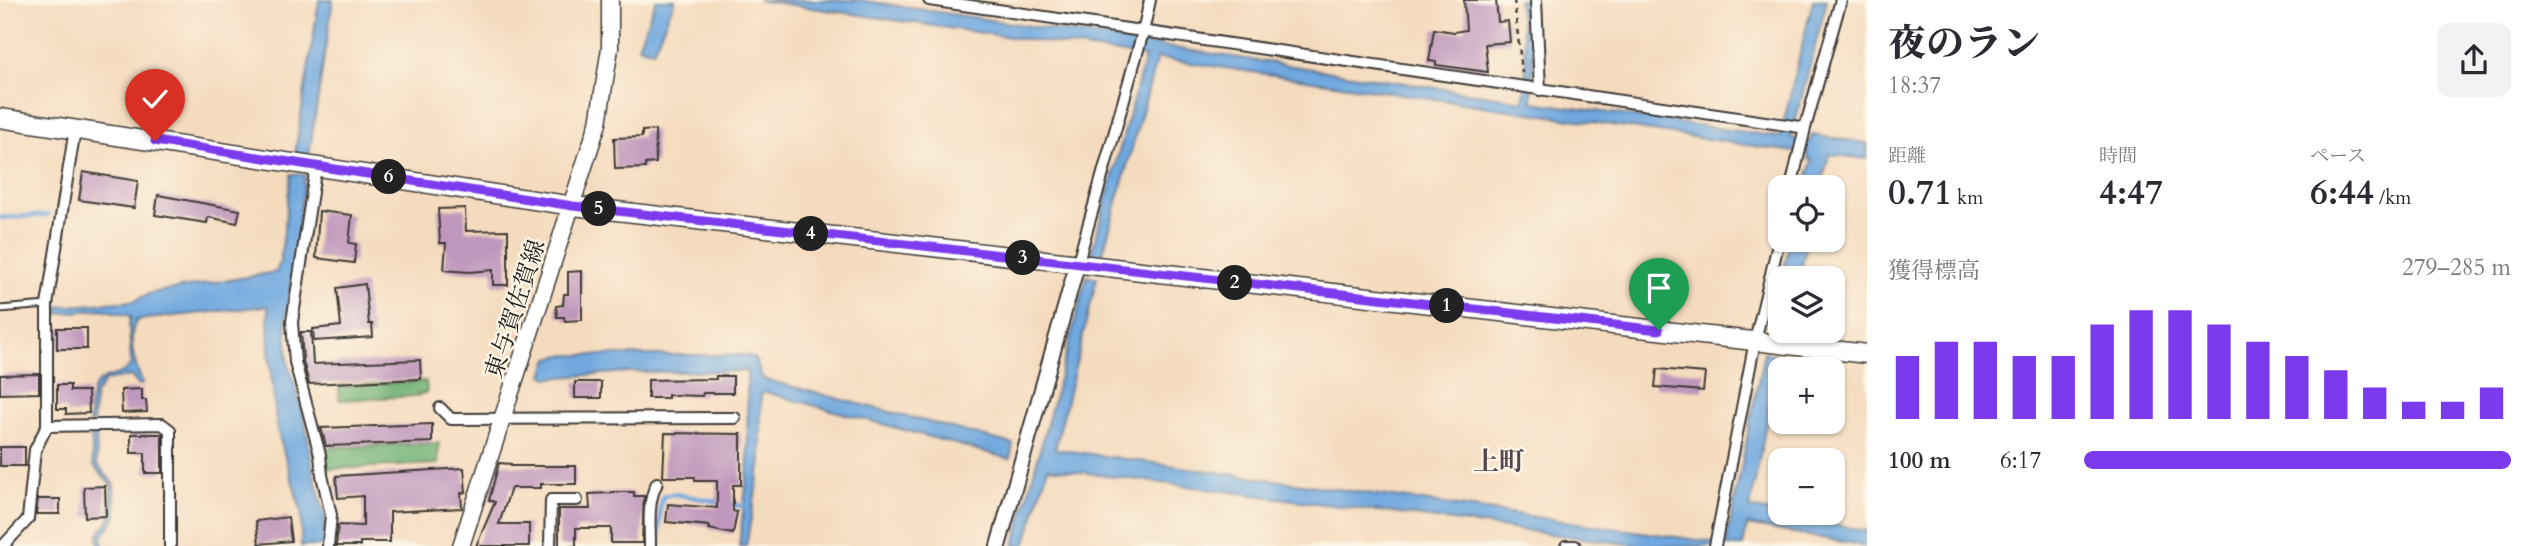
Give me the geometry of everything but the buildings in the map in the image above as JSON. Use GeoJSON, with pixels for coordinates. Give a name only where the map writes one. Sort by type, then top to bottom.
{"type":"FeatureCollection","features":[{"type":"Feature","properties":{"kind":"main road","name":"東与賀佐賀線"},"geometry":{"type":"LineString","coordinates":[[461,546],[598,123],[610,48],[610,0]]}},
{"type":"Feature","properties":{"kind":"main road"},"geometry":{"type":"LineString","coordinates":[[0,118],[573,206],[1867,354]]}},
{"type":"Feature","properties":{"kind":"street"},"geometry":{"type":"LineString","coordinates":[[929,0],[1142,36],[1523,87],[1778,125],[1801,132]]}},
{"type":"Feature","properties":{"kind":"street"},"geometry":{"type":"LineString","coordinates":[[998,546],[1150,0]]}},
{"type":"Feature","properties":{"kind":"street"},"geometry":{"type":"LineString","coordinates":[[1536,0],[1540,90]]}},
{"type":"Feature","properties":{"kind":"street"},"geometry":{"type":"LineString","coordinates":[[1794,175],[1801,132],[1841,0]]}},
{"type":"Feature","properties":{"kind":"street"},"geometry":{"type":"LineString","coordinates":[[3,546],[28,519],[35,450],[47,426],[47,305],[75,129]]}},
{"type":"Feature","properties":{"kind":"street"},"geometry":{"type":"LineString","coordinates":[[316,166],[292,322],[295,362],[320,455],[331,515],[328,546]]}},
{"type":"Feature","properties":{"kind":"street"},"geometry":{"type":"LineString","coordinates":[[1715,543],[1755,341],[1776,252]]}},
{"type":"Feature","properties":{"kind":"street"},"geometry":{"type":"LineString","coordinates":[[440,408],[451,419],[735,418]]}},
{"type":"Feature","properties":{"kind":"street"},"geometry":{"type":"LineString","coordinates":[[47,426],[162,424],[170,429],[170,546]]}},
{"type":"Feature","properties":{"kind":"street"},"geometry":{"type":"LineString","coordinates":[[650,546],[649,512],[657,482]]}},
{"type":"Feature","properties":{"kind":"street"},"geometry":{"type":"LineString","coordinates":[[550,546],[551,500],[577,500]]}},
{"type":"Feature","properties":{"kind":"street"},"geometry":{"type":"LineString","coordinates":[[1566,546],[1574,546]]}},
{"type":"Feature","properties":{"kind":"lane"},"geometry":{"type":"LineString","coordinates":[[0,309],[47,305]]}},
{"type":"Feature","properties":{"kind":"path"},"geometry":{"type":"LineString","coordinates":[[1514,0],[1523,87]]}},
{"type":"Feature","properties":{"kind":"green space"},"geometry":{"type":"Polygon","coordinates":[[[426,381],[427,392],[416,396],[339,400],[339,386],[426,381]]]}},
{"type":"Feature","properties":{"kind":"green space"},"geometry":{"type":"Polygon","coordinates":[[[439,443],[438,464],[327,469],[323,448],[439,443]]]}},
{"type":"Feature","properties":{"kind":"water"},"geometry":{"type":"Polygon","coordinates":[[[319,0],[333,0],[309,155],[295,153],[319,0]]]}},
{"type":"Feature","properties":{"kind":"water"},"geometry":{"type":"Polygon","coordinates":[[[656,0],[675,0],[653,51],[638,46],[656,0]]]}},
{"type":"Feature","properties":{"kind":"water"},"geometry":{"type":"Polygon","coordinates":[[[758,0],[859,0],[1523,101],[1526,63],[1518,0],[1530,0],[1533,32],[1532,102],[1780,137],[1813,0],[1827,0],[1791,138],[1810,142],[1812,135],[1867,143],[1867,159],[1829,154],[1824,175],[1808,175],[1812,160],[1808,159],[1808,154],[1157,58],[1102,256],[1091,254],[1145,57],[758,0]]]}},
{"type":"Feature","properties":{"kind":"water"},"geometry":{"type":"Polygon","coordinates":[[[291,174],[305,175],[286,320],[288,362],[305,420],[313,471],[325,516],[323,546],[301,546],[301,511],[277,429],[269,352],[268,306],[137,320],[132,343],[143,384],[138,385],[131,376],[105,381],[95,395],[93,423],[89,423],[91,396],[95,386],[105,378],[123,372],[131,363],[131,316],[101,309],[57,314],[57,307],[134,301],[151,293],[276,272],[280,262],[291,174]]]}},
{"type":"Feature","properties":{"kind":"water"},"geometry":{"type":"Polygon","coordinates":[[[1788,252],[1805,252],[1802,266],[1784,266],[1788,252]]]}},
{"type":"Feature","properties":{"kind":"water"},"geometry":{"type":"Polygon","coordinates":[[[1087,276],[1097,278],[1055,449],[1726,544],[1764,352],[1779,355],[1768,357],[1768,413],[1750,508],[1768,512],[1768,525],[1836,525],[1867,531],[1867,546],[1747,525],[1743,546],[1643,546],[1048,468],[1025,546],[1014,546],[1087,276]]]}},
{"type":"Feature","properties":{"kind":"water"},"geometry":{"type":"Polygon","coordinates":[[[562,355],[747,355],[754,358],[763,379],[1013,444],[1010,459],[765,392],[761,395],[761,462],[746,546],[739,546],[748,469],[747,371],[630,372],[548,378],[543,375],[549,358],[562,355]]]}},
{"type":"Feature","properties":{"kind":"water"},"geometry":{"type":"Polygon","coordinates":[[[91,432],[96,432],[97,464],[114,484],[116,517],[102,537],[103,546],[99,546],[98,535],[111,517],[111,485],[93,465],[91,432]]]}},
{"type":"Feature","properties":{"kind":"waterway"},"geometry":{"type":"LineString","coordinates":[[0,218],[48,215]]}},
{"type":"Feature","properties":{"kind":"waterway"},"geometry":{"type":"LineString","coordinates":[[659,546],[663,496],[674,494],[721,502]]}},
{"type":"Feature","properties":{"kind":"waterway"},"geometry":{"type":"LineString","coordinates":[[730,504],[749,507]]}},
{"type":"Feature","properties":{"kind":"district","name":"上町"},"geometry":{"type":"Point","coordinates":[1499,461]}},
{"type":"Feature","properties":{"kind":"route"},"geometry":{"type":"LineString","coordinates":[[155,141],[573,206],[1659,330]]}}]}
